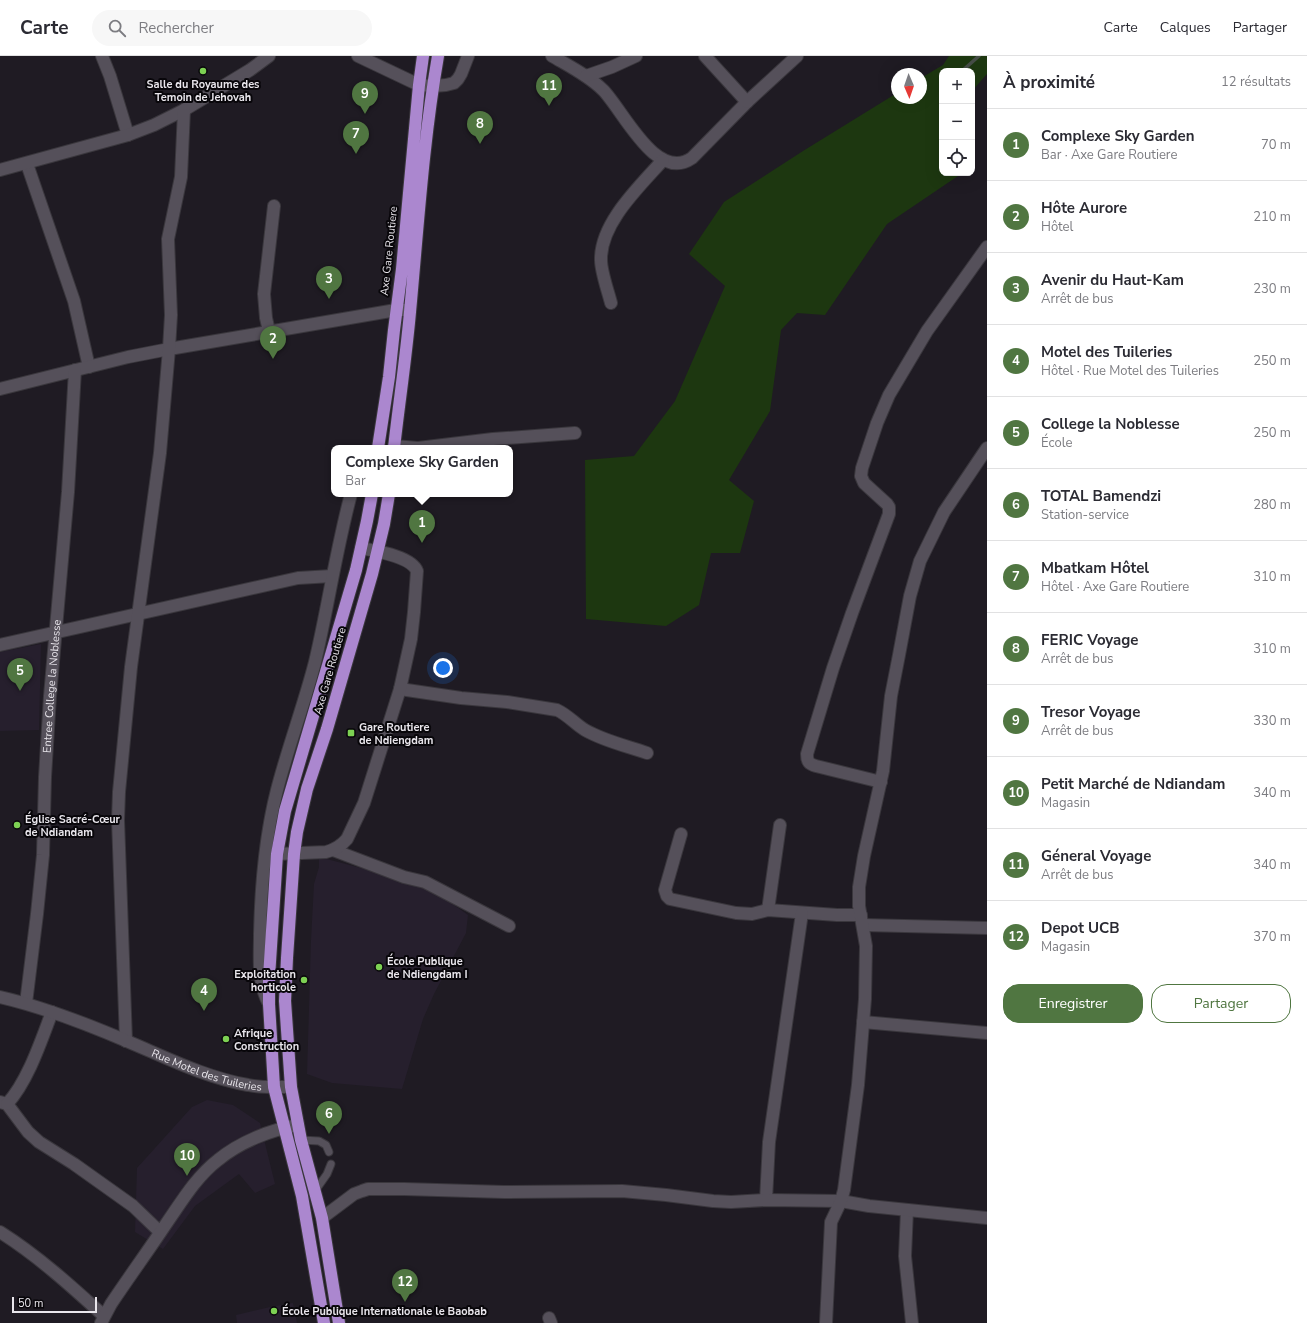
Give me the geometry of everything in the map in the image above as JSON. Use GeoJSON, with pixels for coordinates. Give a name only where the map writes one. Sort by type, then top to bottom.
{"type":"FeatureCollection","features":[{"type":"Feature","properties":{"kind":"highway","name":"Axe Gare Routiere"},"geometry":{"type":"LineString","coordinates":[[378,445],[389,377],[402,269],[418,85],[423,56]]}},
{"type":"Feature","properties":{"kind":"highway"},"geometry":{"type":"LineString","coordinates":[[394,445],[410,310],[419,203],[438,56]]}},
{"type":"Feature","properties":{"kind":"highway","name":"Axe Gare Routiere"},"geometry":{"type":"LineString","coordinates":[[324,1323],[302,1196],[274,1088],[269,1004],[269,977],[277,854],[285,811],[361,548],[371,497]]}},
{"type":"Feature","properties":{"kind":"highway","name":"Axe Gare Routiere"},"geometry":{"type":"LineString","coordinates":[[339,1323],[322,1218],[301,1140],[291,1087],[287,1032],[286,978],[294,854],[297,832],[307,789],[327,729],[372,574],[384,524],[388,497]]}},
{"type":"Feature","properties":{"kind":"highway"},"geometry":{"type":"LineString","coordinates":[[293,786],[307,789]]}},
{"type":"Feature","properties":{"kind":"street"},"geometry":{"type":"LineString","coordinates":[[102,56],[110,76],[128,135]]}},
{"type":"Feature","properties":{"kind":"street"},"geometry":{"type":"LineString","coordinates":[[0,170],[27,164],[128,135],[154,125],[184,110],[250,70],[270,56]]}},
{"type":"Feature","properties":{"kind":"street"},"geometry":{"type":"LineString","coordinates":[[358,56],[418,85],[433,86],[454,83],[461,74],[468,56]]}},
{"type":"Feature","properties":{"kind":"street"},"geometry":{"type":"LineString","coordinates":[[552,56],[586,76],[602,88],[613,100],[637,136],[648,148],[663,160],[678,164],[692,158],[747,102],[797,56]]}},
{"type":"Feature","properties":{"kind":"street"},"geometry":{"type":"LineString","coordinates":[[586,76],[612,67],[636,56]]}},
{"type":"Feature","properties":{"kind":"street"},"geometry":{"type":"LineString","coordinates":[[705,56],[747,102]]}},
{"type":"Feature","properties":{"kind":"street"},"geometry":{"type":"LineString","coordinates":[[126,1041],[118,820],[129,682],[160,453],[169,349],[170,315],[168,238],[181,176],[184,110]]}},
{"type":"Feature","properties":{"kind":"street"},"geometry":{"type":"LineString","coordinates":[[610,303],[601,261],[603,244],[612,222],[632,195],[663,160]]}},
{"type":"Feature","properties":{"kind":"street"},"geometry":{"type":"LineString","coordinates":[[27,164],[74,300],[89,367]]}},
{"type":"Feature","properties":{"kind":"street"},"geometry":{"type":"LineString","coordinates":[[269,331],[266,318],[264,294],[274,206]]}},
{"type":"Feature","properties":{"kind":"street"},"geometry":{"type":"LineString","coordinates":[[881,782],[816,766],[810,764],[807,759],[807,754],[833,668],[889,514],[887,504],[864,483],[861,476],[862,468],[877,423],[889,395],[926,331],[987,248]]}},
{"type":"Feature","properties":{"kind":"street"},"geometry":{"type":"LineString","coordinates":[[0,389],[75,370],[169,349],[396,310],[410,310]]}},
{"type":"Feature","properties":{"kind":"street","name":"Entree College la Noblesse"},"geometry":{"type":"LineString","coordinates":[[26,1003],[43,855],[46,755],[55,632],[68,492],[75,370]]}},
{"type":"Feature","properties":{"kind":"street"},"geometry":{"type":"LineString","coordinates":[[443,445],[493,439],[575,433]]}},
{"type":"Feature","properties":{"kind":"street"},"geometry":{"type":"LineString","coordinates":[[826,1323],[831,1222],[841,1201],[844,1190],[857,1092],[865,999],[866,946],[858,894],[864,856],[885,758],[891,696],[910,596],[920,561],[944,512],[987,448]]}},
{"type":"Feature","properties":{"kind":"street"},"geometry":{"type":"LineString","coordinates":[[269,1004],[264,995],[259,973],[260,909],[268,836],[277,790],[314,664],[343,523],[350,497]]}},
{"type":"Feature","properties":{"kind":"street"},"geometry":{"type":"LineString","coordinates":[[277,854],[326,852],[344,844],[364,803],[400,689],[411,639],[417,574],[416,568],[407,560],[361,548]]}},
{"type":"Feature","properties":{"kind":"street"},"geometry":{"type":"LineString","coordinates":[[0,645],[298,578],[332,576]]}},
{"type":"Feature","properties":{"kind":"street"},"geometry":{"type":"LineString","coordinates":[[400,689],[552,709],[564,713],[585,730],[600,737],[647,753]]}},
{"type":"Feature","properties":{"kind":"street"},"geometry":{"type":"LineString","coordinates":[[768,910],[780,825]]}},
{"type":"Feature","properties":{"kind":"street"},"geometry":{"type":"LineString","coordinates":[[681,834],[665,890],[670,899],[736,913],[752,914],[768,910],[862,920],[987,928]]}},
{"type":"Feature","properties":{"kind":"street"},"geometry":{"type":"LineString","coordinates":[[333,850],[404,877],[425,882],[509,926]]}},
{"type":"Feature","properties":{"kind":"street"},"geometry":{"type":"LineString","coordinates":[[766,1200],[769,1142],[802,913]]}},
{"type":"Feature","properties":{"kind":"street","name":"Rue Motel des Tuileries"},"geometry":{"type":"LineString","coordinates":[[0,997],[26,1003],[52,1012],[203,1072],[234,1082],[250,1086],[274,1088],[291,1087]]}},
{"type":"Feature","properties":{"kind":"street"},"geometry":{"type":"LineString","coordinates":[[52,1012],[33,1059],[16,1092],[3,1103],[38,1142],[74,1164],[133,1206],[160,1232]]}},
{"type":"Feature","properties":{"kind":"street"},"geometry":{"type":"LineString","coordinates":[[863,1022],[987,1033]]}},
{"type":"Feature","properties":{"kind":"street"},"geometry":{"type":"LineString","coordinates":[[0,1232],[20,1244],[43,1262],[102,1320],[111,1304],[186,1194],[203,1173],[218,1159],[239,1145],[284,1128],[298,1125]]}},
{"type":"Feature","properties":{"kind":"street"},"geometry":{"type":"LineString","coordinates":[[322,1218],[354,1194],[368,1189],[435,1189],[504,1192],[622,1191],[713,1201],[841,1201],[869,1206],[987,1218]]}},
{"type":"Feature","properties":{"kind":"street"},"geometry":{"type":"LineString","coordinates":[[907,1210],[905,1256],[912,1323]]}},
{"type":"Feature","properties":{"kind":"lane"},"geometry":{"type":"LineString","coordinates":[[301,1140],[319,1141],[326,1145],[328,1152]]}},
{"type":"Feature","properties":{"kind":"lane"},"geometry":{"type":"LineString","coordinates":[[315,1191],[327,1174],[331,1164]]}},
{"type":"Feature","properties":{"kind":"shaded area"},"geometry":{"type":"Polygon","coordinates":[[[41,644],[39,730],[0,731],[0,652],[41,644]]]}},
{"type":"Feature","properties":{"kind":"shaded area","name":"École Publique de Ndiengdam I"},"geometry":{"type":"Polygon","coordinates":[[[319,857],[422,884],[468,915],[466,933],[434,994],[423,1019],[402,1089],[332,1083],[307,1074],[314,884],[319,867],[319,857]]]}},
{"type":"Feature","properties":{"kind":"shaded area"},"geometry":{"type":"Polygon","coordinates":[[[207,1100],[233,1105],[260,1123],[275,1184],[255,1193],[239,1174],[195,1206],[163,1249],[135,1232],[137,1168],[192,1107],[207,1100]]]}},
{"type":"Feature","properties":{"kind":"shaded area","name":"École Publique Internationale le Baobab"},"geometry":{"type":"Polygon","coordinates":[[[293,1303],[297,1323],[237,1323],[236,1315],[293,1303]]]}},
{"type":"Feature","properties":{"kind":"green space"},"geometry":{"type":"Polygon","coordinates":[[[949,56],[987,56],[987,74],[975,88],[975,68],[939,68],[939,176],[958,176],[887,224],[825,315],[797,313],[781,330],[770,411],[729,480],[754,501],[740,553],[711,553],[699,605],[666,626],[586,619],[585,460],[634,456],[675,401],[725,286],[689,254],[724,202],[803,151],[891,97],[891,104],[927,104],[927,74],[943,65],[949,56]]]}},
{"type":"Feature","properties":{"kind":"waterway"},"geometry":{"type":"LineString","coordinates":[[965,68],[979,56]]}},
{"type":"Feature","properties":{"kind":"place","name":"Salle du Royaume des Temoin de Jehovah"},"geometry":{"type":"Point","coordinates":[203,71]}},
{"type":"Feature","properties":{"kind":"place","name":"Géneral Voyage"},"geometry":{"type":"Point","coordinates":[549,106]}},
{"type":"Feature","properties":{"kind":"place","name":"Tresor Voyage"},"geometry":{"type":"Point","coordinates":[365,114]}},
{"type":"Feature","properties":{"kind":"place","name":"FERIC Voyage"},"geometry":{"type":"Point","coordinates":[480,144]}},
{"type":"Feature","properties":{"kind":"place","name":"Mbatkam Hôtel"},"geometry":{"type":"Point","coordinates":[356,154]}},
{"type":"Feature","properties":{"kind":"place","name":"Avenir du Haut-Kam"},"geometry":{"type":"Point","coordinates":[329,299]}},
{"type":"Feature","properties":{"kind":"place","name":"Hôte Aurore"},"geometry":{"type":"Point","coordinates":[273,359]}},
{"type":"Feature","properties":{"kind":"place","name":"Complexe Sky Garden"},"geometry":{"type":"Point","coordinates":[422,543]}},
{"type":"Feature","properties":{"kind":"place","name":"College la Noblesse"},"geometry":{"type":"Point","coordinates":[20,691]}},
{"type":"Feature","properties":{"kind":"place","name":"Gare Routiere de Ndiengdam"},"geometry":{"type":"Point","coordinates":[351,733]}},
{"type":"Feature","properties":{"kind":"place","name":"Église Sacré-Cœur de Ndiandam"},"geometry":{"type":"Point","coordinates":[17,825]}},
{"type":"Feature","properties":{"kind":"place","name":"École Publique de Ndiengdam I"},"geometry":{"type":"Point","coordinates":[379,967]}},
{"type":"Feature","properties":{"kind":"place","name":"Exploitation horticole"},"geometry":{"type":"Point","coordinates":[304,980]}},
{"type":"Feature","properties":{"kind":"place","name":"Motel des Tuileries"},"geometry":{"type":"Point","coordinates":[204,1011]}},
{"type":"Feature","properties":{"kind":"place","name":"Afrique Construction"},"geometry":{"type":"Point","coordinates":[226,1039]}},
{"type":"Feature","properties":{"kind":"place","name":"TOTAL Bamendzi"},"geometry":{"type":"Point","coordinates":[329,1134]}},
{"type":"Feature","properties":{"kind":"place","name":"Petit Marché de Ndiandam"},"geometry":{"type":"Point","coordinates":[187,1176]}},
{"type":"Feature","properties":{"kind":"place","name":"Depot UCB"},"geometry":{"type":"Point","coordinates":[405,1302]}},
{"type":"Feature","properties":{"kind":"place","name":"École Publique Internationale le Baobab"},"geometry":{"type":"Point","coordinates":[274,1311]}}]}
